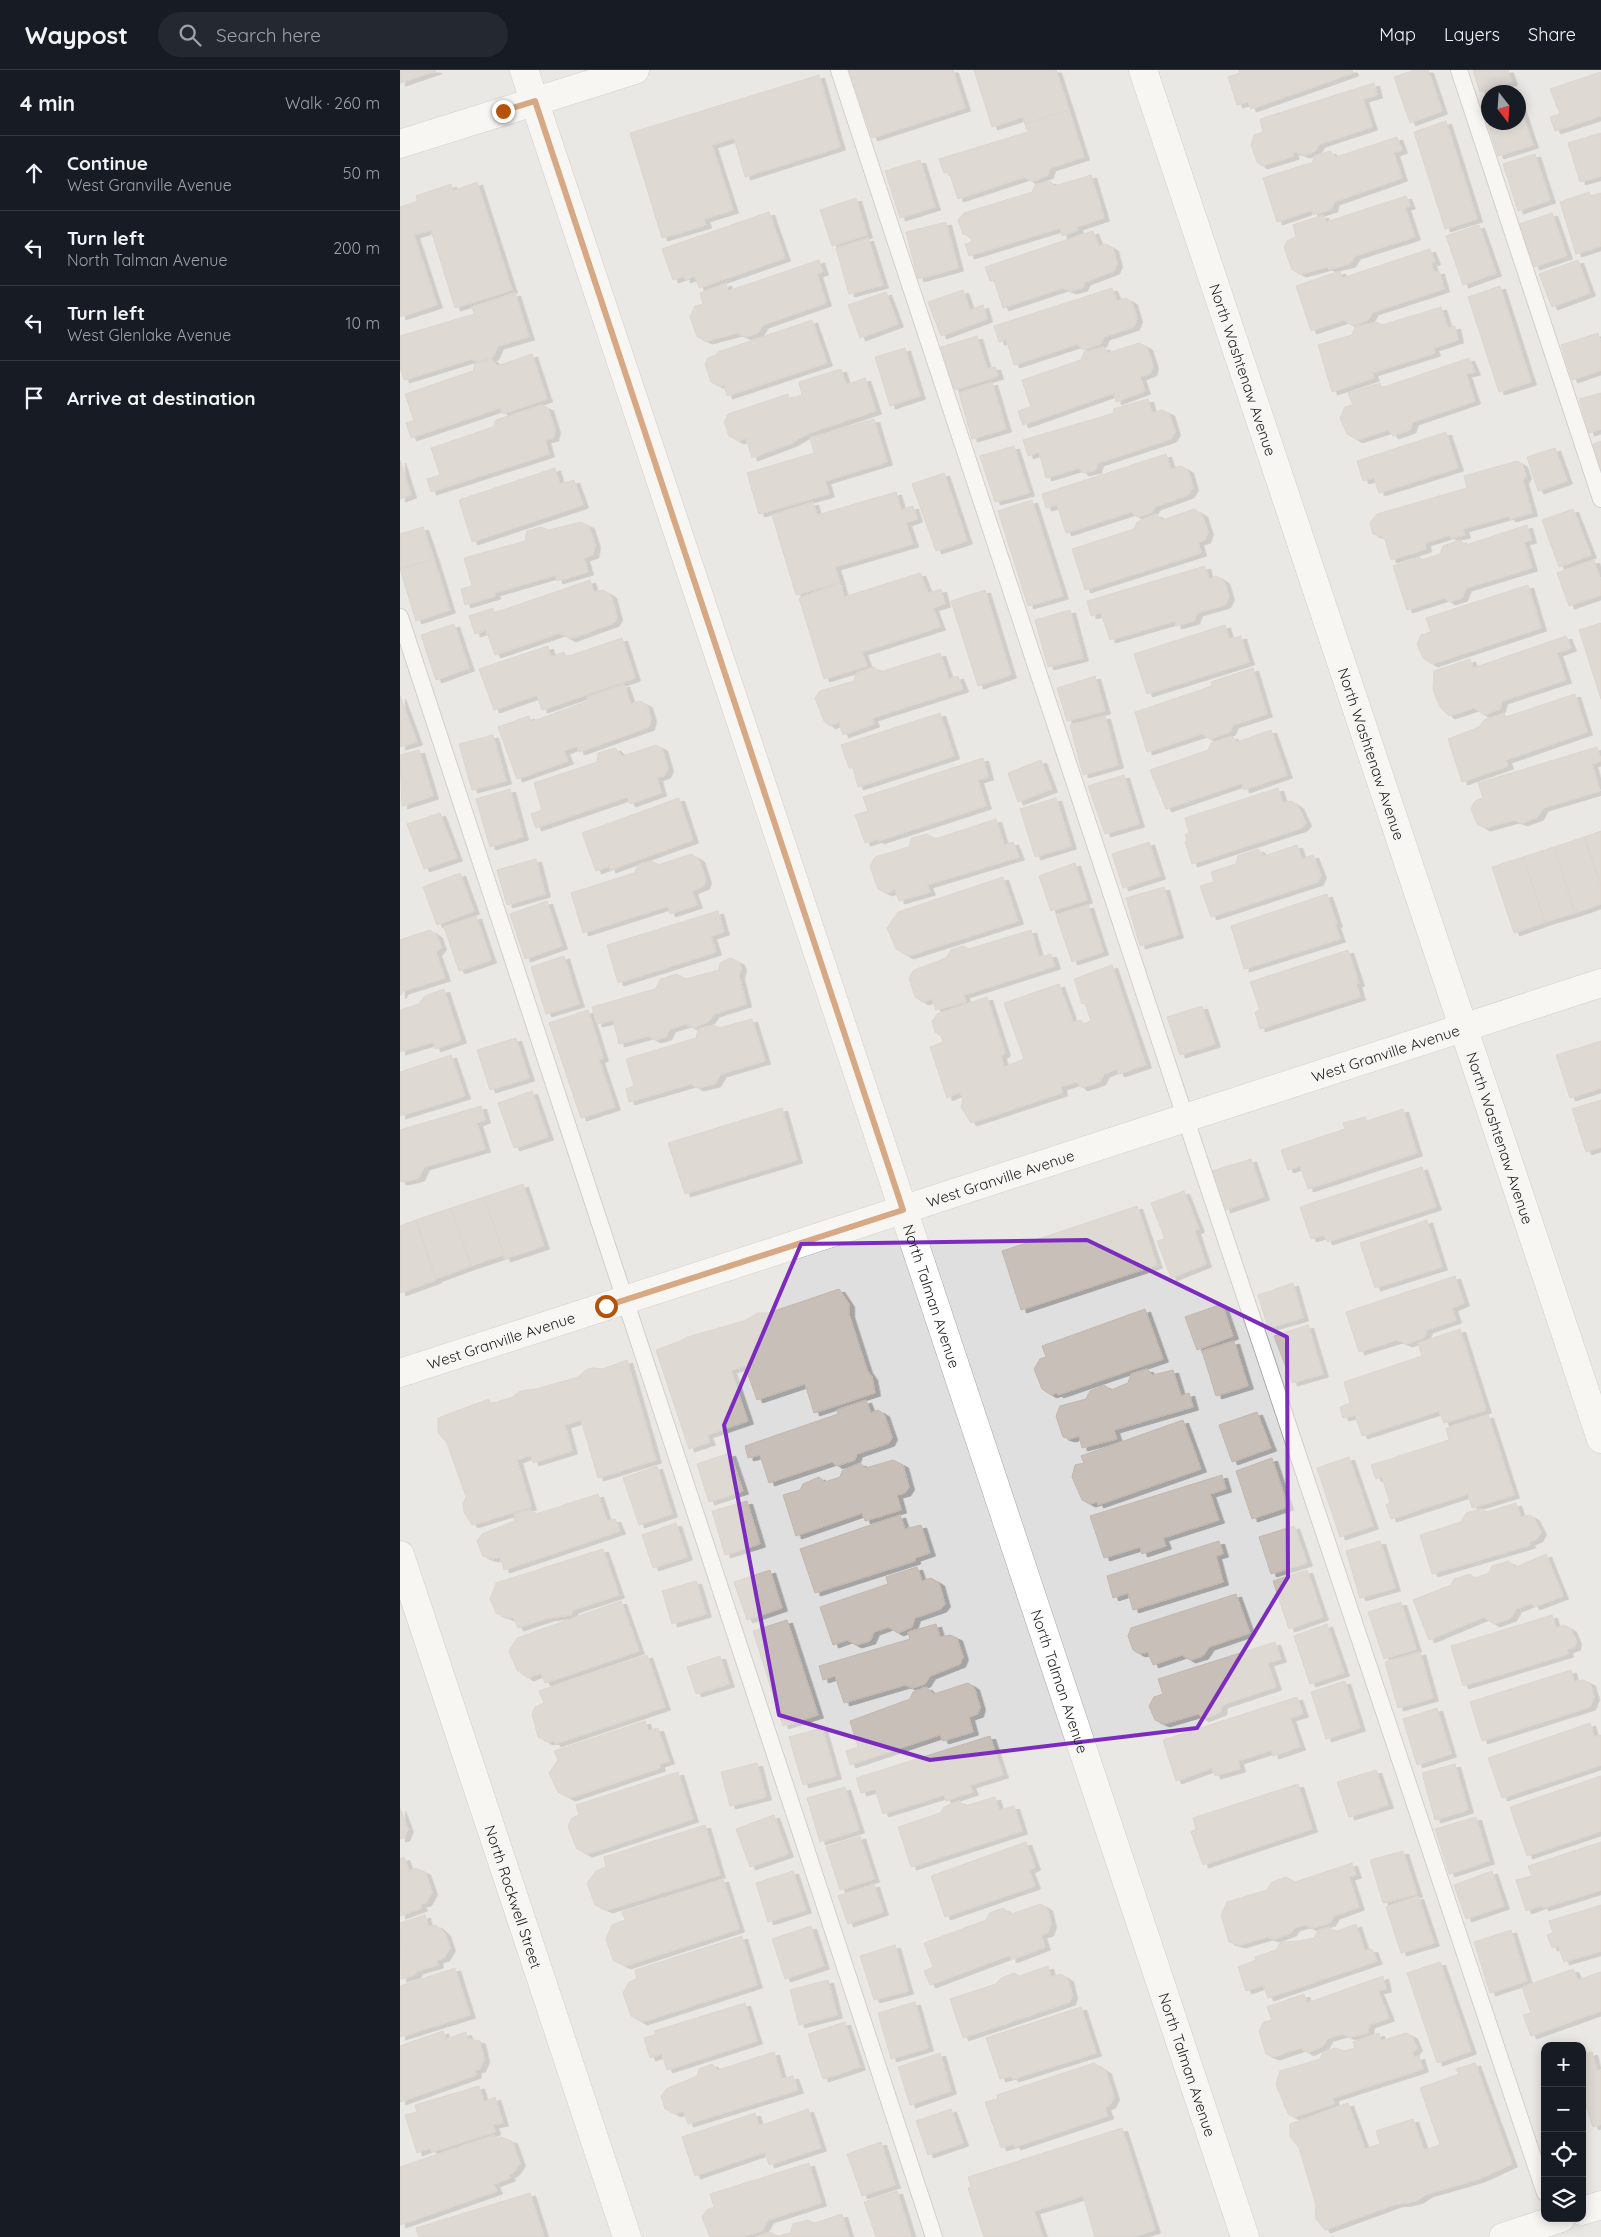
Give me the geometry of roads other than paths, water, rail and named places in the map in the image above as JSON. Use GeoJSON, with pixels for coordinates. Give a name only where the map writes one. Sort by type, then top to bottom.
{"type":"FeatureCollection","features":[{"type":"Feature","properties":{"kind":"street","name":"North Talman Avenue"},"geometry":{"type":"LineString","coordinates":[[524,70],[1245,2237]]}},
{"type":"Feature","properties":{"kind":"street"},"geometry":{"type":"LineString","coordinates":[[400,144],[635,70]]}},
{"type":"Feature","properties":{"kind":"street","name":"North Washtenaw Avenue"},"geometry":{"type":"LineString","coordinates":[[1143,70],[1601,1439]]}},
{"type":"Feature","properties":{"kind":"street","name":"West Granville Avenue"},"geometry":{"type":"LineString","coordinates":[[400,1373],[1601,983]]}},
{"type":"Feature","properties":{"kind":"street","name":"North Rockwell Street"},"geometry":{"type":"LineString","coordinates":[[400,1555],[627,2237]]}},
{"type":"Feature","properties":{"kind":"street"},"geometry":{"type":"LineString","coordinates":[[1586,2210],[1601,2205]]}},
{"type":"Feature","properties":{"kind":"street"},"geometry":{"type":"LineString","coordinates":[[1503,2237],[1557,2223]]}},
{"type":"Feature","properties":{"kind":"lane"},"geometry":{"type":"LineString","coordinates":[[839,70],[1185,1118],[1541,2181]]}},
{"type":"Feature","properties":{"kind":"lane"},"geometry":{"type":"LineString","coordinates":[[1459,70],[1601,499]]}},
{"type":"Feature","properties":{"kind":"lane"},"geometry":{"type":"LineString","coordinates":[[400,617],[934,2237]]}}]}
